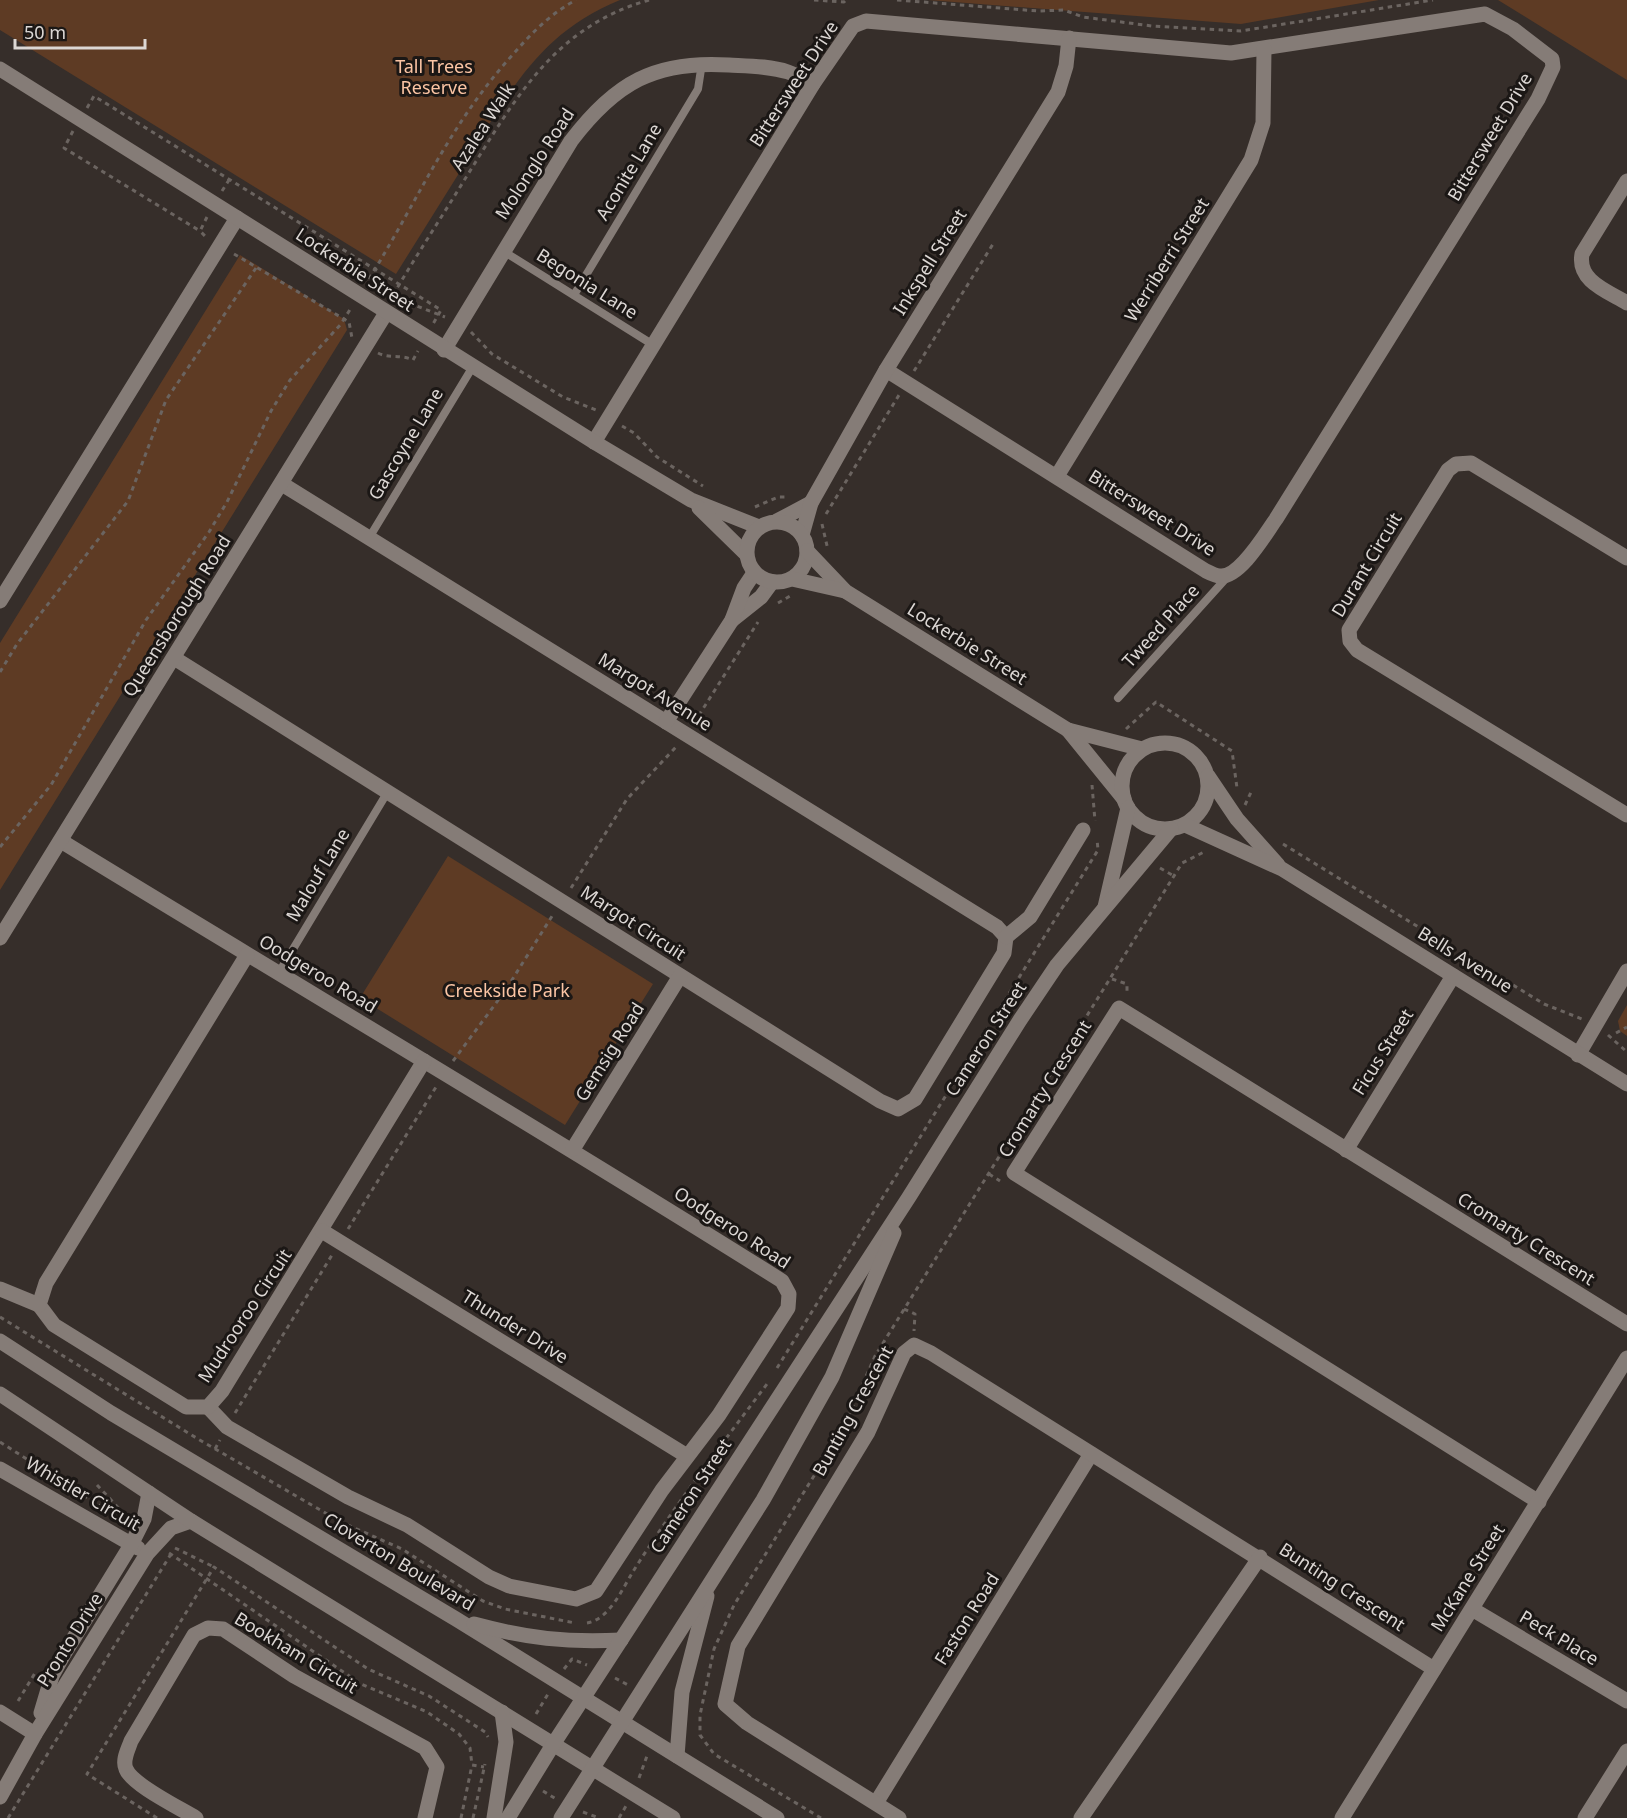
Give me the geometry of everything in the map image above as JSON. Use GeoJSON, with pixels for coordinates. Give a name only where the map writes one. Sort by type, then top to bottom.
{"type":"FeatureCollection","features":[{"type":"Feature","properties":{"kind":"street","name":"Bittersweet Drive"},"geometry":{"type":"LineString","coordinates":[[594,442],[655,346],[813,84],[853,26],[866,21],[1231,53],[1472,14],[1485,14],[1548,53],[1553,68],[1531,109],[1276,519],[1246,561],[1229,575],[1219,577],[1206,571],[886,370]]}},
{"type":"Feature","properties":{"kind":"street","name":"Inkspell Street"},"geometry":{"type":"LineString","coordinates":[[802,535],[809,506],[886,370],[1058,92],[1066,66],[1069,38]]}},
{"type":"Feature","properties":{"kind":"street","name":"Werriberri Street"},"geometry":{"type":"LineString","coordinates":[[1057,476],[1251,160],[1263,123],[1264,49]]}},
{"type":"Feature","properties":{"kind":"street","name":"Molonglo Road"},"geometry":{"type":"LineString","coordinates":[[444,350],[502,250],[571,141],[597,108],[639,78],[660,69],[702,63],[770,68],[790,72],[813,84]]}},
{"type":"Feature","properties":{"kind":"street","name":"Lockerbie Street"},"geometry":{"type":"LineString","coordinates":[[0,69],[472,368],[691,500]]}},
{"type":"Feature","properties":{"kind":"street"},"geometry":{"type":"LineString","coordinates":[[1627,181],[1582,254],[1581,263],[1586,278],[1627,303]]}},
{"type":"Feature","properties":{"kind":"street"},"geometry":{"type":"LineString","coordinates":[[0,601],[237,218]]}},
{"type":"Feature","properties":{"kind":"street","name":"Queensborough Road"},"geometry":{"type":"LineString","coordinates":[[0,938],[386,313]]}},
{"type":"Feature","properties":{"kind":"street","name":"Durant Circuit"},"geometry":{"type":"LineString","coordinates":[[1627,558],[1471,463],[1456,464],[1448,470],[1349,630],[1350,641],[1358,650],[1627,815]]}},
{"type":"Feature","properties":{"kind":"street","name":"Margot Avenue"},"geometry":{"type":"LineString","coordinates":[[282,484],[997,927],[1006,937]]}},
{"type":"Feature","properties":{"kind":"street"},"geometry":{"type":"LineString","coordinates":[[691,500],[759,527]]}},
{"type":"Feature","properties":{"kind":"street"},"geometry":{"type":"LineString","coordinates":[[691,500],[747,554]]}},
{"type":"Feature","properties":{"kind":"street"},"geometry":{"type":"LineString","coordinates":[[809,506],[759,527],[748,543],[747,554],[754,573],[772,582],[792,579],[845,591]]}},
{"type":"Feature","properties":{"kind":"street"},"geometry":{"type":"LineString","coordinates":[[777,521],[795,527],[802,535],[807,551],[845,591]]}},
{"type":"Feature","properties":{"kind":"street"},"geometry":{"type":"LineString","coordinates":[[792,579],[805,563],[807,551]]}},
{"type":"Feature","properties":{"kind":"street"},"geometry":{"type":"LineString","coordinates":[[666,722],[732,620],[744,588],[754,573]]}},
{"type":"Feature","properties":{"kind":"street"},"geometry":{"type":"LineString","coordinates":[[732,620],[761,597],[772,582]]}},
{"type":"Feature","properties":{"kind":"street","name":"Lockerbie Street"},"geometry":{"type":"LineString","coordinates":[[845,591],[1068,730]]}},
{"type":"Feature","properties":{"kind":"street","name":"Margot Circuit"},"geometry":{"type":"LineString","coordinates":[[174,658],[880,1101],[898,1108],[915,1099],[1004,953],[1006,937]]}},
{"type":"Feature","properties":{"kind":"street"},"geometry":{"type":"LineString","coordinates":[[1068,730],[1142,749]]}},
{"type":"Feature","properties":{"kind":"street"},"geometry":{"type":"LineString","coordinates":[[1068,730],[1142,823],[1155,829],[1178,827],[1221,842],[1282,869]]}},
{"type":"Feature","properties":{"kind":"street"},"geometry":{"type":"LineString","coordinates":[[1105,910],[1126,804],[1122,784],[1125,770],[1142,749],[1155,744],[1168,742],[1182,745],[1198,758],[1237,819],[1282,869]]}},
{"type":"Feature","properties":{"kind":"street"},"geometry":{"type":"LineString","coordinates":[[1178,827],[1197,816],[1205,804],[1209,789],[1208,776]]}},
{"type":"Feature","properties":{"kind":"street","name":"Cameron Street"},"geometry":{"type":"LineString","coordinates":[[508,1818],[554,1743],[1051,975],[1178,827]]}},
{"type":"Feature","properties":{"kind":"street"},"geometry":{"type":"LineString","coordinates":[[1006,937],[1030,917],[1091,828]]}},
{"type":"Feature","properties":{"kind":"street","name":"Oodgeroo Road"},"geometry":{"type":"LineString","coordinates":[[61,841],[278,975],[573,1149],[782,1281],[789,1294],[788,1308],[720,1415],[687,1456],[596,1591],[576,1599],[509,1586],[407,1525],[348,1497],[227,1427],[208,1407]]}},
{"type":"Feature","properties":{"kind":"street","name":"Bells Avenue"},"geometry":{"type":"LineString","coordinates":[[1282,869],[1627,1084]]}},
{"type":"Feature","properties":{"kind":"street"},"geometry":{"type":"LineString","coordinates":[[0,1289],[39,1305],[46,1283],[247,954]]}},
{"type":"Feature","properties":{"kind":"street"},"geometry":{"type":"LineString","coordinates":[[1578,1055],[1627,971]]}},
{"type":"Feature","properties":{"kind":"street","name":"Gemsig Road"},"geometry":{"type":"LineString","coordinates":[[573,1149],[680,976]]}},
{"type":"Feature","properties":{"kind":"street","name":"Ficus Street"},"geometry":{"type":"LineString","coordinates":[[1346,1150],[1453,976]]}},
{"type":"Feature","properties":{"kind":"street","name":"Cromarty Crescent"},"geometry":{"type":"LineString","coordinates":[[1539,1502],[1014,1173],[1119,1008],[1627,1324]]}},
{"type":"Feature","properties":{"kind":"street","name":"Mudrooroo Circuit"},"geometry":{"type":"LineString","coordinates":[[39,1305],[54,1325],[186,1407],[208,1407],[222,1391],[322,1231],[424,1061]]}},
{"type":"Feature","properties":{"kind":"street","name":"Cameron Street"},"geometry":{"type":"LineString","coordinates":[[561,1818],[763,1500],[832,1377],[909,1197]]}},
{"type":"Feature","properties":{"kind":"street","name":"Thunder Drive"},"geometry":{"type":"LineString","coordinates":[[322,1231],[687,1456]]}},
{"type":"Feature","properties":{"kind":"street","name":"Cloverton Boulevard"},"geometry":{"type":"LineString","coordinates":[[0,1341],[135,1428],[456,1619],[777,1818]]}},
{"type":"Feature","properties":{"kind":"street","name":"Bunting Crescent"},"geometry":{"type":"LineString","coordinates":[[900,1818],[747,1723],[725,1704],[738,1646],[868,1432],[904,1353],[914,1346],[931,1353],[1091,1455],[1260,1557],[1434,1669]]}},
{"type":"Feature","properties":{"kind":"street","name":"McKane Street"},"geometry":{"type":"LineString","coordinates":[[1342,1818],[1627,1358]]}},
{"type":"Feature","properties":{"kind":"street"},"geometry":{"type":"LineString","coordinates":[[0,1394],[191,1521],[673,1818]]}},
{"type":"Feature","properties":{"kind":"street","name":"Faston Road"},"geometry":{"type":"LineString","coordinates":[[876,1803],[1091,1455]]}},
{"type":"Feature","properties":{"kind":"street","name":"Whistler Circuit"},"geometry":{"type":"LineString","coordinates":[[0,1469],[131,1545],[152,1549]]}},
{"type":"Feature","properties":{"kind":"street"},"geometry":{"type":"LineString","coordinates":[[0,1712],[35,1734],[52,1676],[131,1545],[144,1520],[149,1494]]}},
{"type":"Feature","properties":{"kind":"street","name":"Pronto Drive"},"geometry":{"type":"LineString","coordinates":[[0,1797],[35,1734],[152,1549],[171,1528],[191,1521]]}},
{"type":"Feature","properties":{"kind":"street","name":"Bunting Crescent"},"geometry":{"type":"LineString","coordinates":[[1081,1818],[1260,1557]]}},
{"type":"Feature","properties":{"kind":"street"},"geometry":{"type":"LineString","coordinates":[[677,1756],[682,1692],[713,1579]]}},
{"type":"Feature","properties":{"kind":"street","name":"Peck Place"},"geometry":{"type":"LineString","coordinates":[[1472,1609],[1627,1701]]}},
{"type":"Feature","properties":{"kind":"street"},"geometry":{"type":"LineString","coordinates":[[456,1619],[513,1635],[574,1643],[621,1640]]}},
{"type":"Feature","properties":{"kind":"street","name":"Bookham Circuit"},"geometry":{"type":"LineString","coordinates":[[196,1818],[140,1784],[126,1771],[124,1761],[131,1741],[194,1635],[208,1628],[223,1629],[294,1676],[425,1748],[437,1767],[425,1818]]}},
{"type":"Feature","properties":{"kind":"street"},"geometry":{"type":"LineString","coordinates":[[494,1818],[506,1742],[502,1712]]}},
{"type":"Feature","properties":{"kind":"street"},"geometry":{"type":"LineString","coordinates":[[1586,1818],[1627,1751]]}},
{"type":"Feature","properties":{"kind":"lane","name":"Aconite Lane"},"geometry":{"type":"LineString","coordinates":[[574,295],[698,89],[702,63]]}},
{"type":"Feature","properties":{"kind":"lane","name":"Begonia Lane"},"geometry":{"type":"LineString","coordinates":[[502,250],[655,346]]}},
{"type":"Feature","properties":{"kind":"lane","name":"Gascoyne Lane"},"geometry":{"type":"LineString","coordinates":[[369,538],[472,368]]}},
{"type":"Feature","properties":{"kind":"lane","name":"Tweed Place"},"geometry":{"type":"LineString","coordinates":[[1118,698],[1229,575]]}},
{"type":"Feature","properties":{"kind":"lane","name":"Malouf Lane"},"geometry":{"type":"LineString","coordinates":[[278,975],[387,793]]}},
{"type":"Feature","properties":{"kind":"path"},"geometry":{"type":"LineString","coordinates":[[0,847],[51,785],[146,620],[209,532],[227,502],[271,411],[290,380],[341,324],[450,136],[479,93],[540,24],[576,0]]}},
{"type":"Feature","properties":{"kind":"path","name":"Azalea Walk"},"geometry":{"type":"LineString","coordinates":[[386,313],[393,294],[512,104],[543,64],[570,38],[605,16],[649,0]]}},
{"type":"Feature","properties":{"kind":"path"},"geometry":{"type":"LineString","coordinates":[[814,0],[845,1]]}},
{"type":"Feature","properties":{"kind":"path"},"geometry":{"type":"LineString","coordinates":[[897,0],[1038,11],[1064,10],[1083,18],[1152,26],[1241,32],[1433,0]]}},
{"type":"Feature","properties":{"kind":"path"},"geometry":{"type":"LineString","coordinates":[[78,102],[97,114]]}},
{"type":"Feature","properties":{"kind":"path"},"geometry":{"type":"LineString","coordinates":[[217,187],[232,197]]}},
{"type":"Feature","properties":{"kind":"path"},"geometry":{"type":"LineString","coordinates":[[349,267],[404,301],[431,309],[459,324],[478,336],[492,354],[563,397],[588,405],[609,417],[634,433],[657,457],[704,487]]}},
{"type":"Feature","properties":{"kind":"path"},"geometry":{"type":"LineString","coordinates":[[0,672],[17,644],[128,501],[166,400],[256,268]]}},
{"type":"Feature","properties":{"kind":"path"},"geometry":{"type":"LineString","coordinates":[[749,507],[760,507],[784,496],[809,506],[818,515],[825,532],[829,564],[824,569]]}},
{"type":"Feature","properties":{"kind":"path"},"geometry":{"type":"LineString","coordinates":[[773,607],[794,595]]}},
{"type":"Feature","properties":{"kind":"path"},"geometry":{"type":"LineString","coordinates":[[215,1449],[444,1073],[506,991],[627,799],[687,735],[761,617]]}},
{"type":"Feature","properties":{"kind":"path"},"geometry":{"type":"LineString","coordinates":[[774,1372],[1098,850],[1091,828],[1092,782],[1100,769]]}},
{"type":"Feature","properties":{"kind":"path"},"geometry":{"type":"LineString","coordinates":[[1237,819],[1252,790]]}},
{"type":"Feature","properties":{"kind":"path"},"geometry":{"type":"LineString","coordinates":[[821,1818],[714,1754],[700,1736],[700,1715],[714,1649],[734,1605],[843,1429],[874,1356],[1182,863],[1202,852],[1215,852],[1221,842]]}},
{"type":"Feature","properties":{"kind":"path"},"geometry":{"type":"LineString","coordinates":[[1616,1033],[1627,1027]]}},
{"type":"Feature","properties":{"kind":"path"},"geometry":{"type":"LineString","coordinates":[[904,1309],[915,1314],[914,1346]]}},
{"type":"Feature","properties":{"kind":"path"},"geometry":{"type":"LineString","coordinates":[[0,1317],[215,1449],[341,1522],[402,1548],[483,1601],[505,1610],[583,1624],[597,1621],[612,1605],[669,1514],[768,1382]]}},
{"type":"Feature","properties":{"kind":"path"},"geometry":{"type":"LineString","coordinates":[[0,1442],[94,1500],[106,1511]]}},
{"type":"Feature","properties":{"kind":"path"},"geometry":{"type":"LineString","coordinates":[[152,1549],[171,1554],[361,1684],[428,1712],[459,1734],[470,1748],[472,1765],[461,1818]]}},
{"type":"Feature","properties":{"kind":"path"},"geometry":{"type":"LineString","coordinates":[[9,1818],[171,1554]]}},
{"type":"Feature","properties":{"kind":"path"},"geometry":{"type":"LineString","coordinates":[[157,1818],[87,1774],[214,1567],[368,1669],[429,1696],[459,1714],[485,1732],[490,1746]]}},
{"type":"Feature","properties":{"kind":"path"},"geometry":{"type":"LineString","coordinates":[[572,1659],[574,1643]]}},
{"type":"Feature","properties":{"kind":"path"},"geometry":{"type":"LineString","coordinates":[[473,1818],[487,1756]]}},
{"type":"Feature","properties":{"kind":"path"},"geometry":{"type":"LineString","coordinates":[[472,1765],[484,1767]]}},
{"type":"Feature","properties":{"kind":"green space","name":"Tall Trees Reserve"},"geometry":{"type":"Polygon","coordinates":[[[0,0],[620,0],[593,13],[570,28],[532,64],[501,106],[396,274],[0,30],[0,0]]]}},
{"type":"Feature","properties":{"kind":"green space"},"geometry":{"type":"Polygon","coordinates":[[[928,0],[1379,0],[1241,24],[928,0]]]}},
{"type":"Feature","properties":{"kind":"green space"},"geometry":{"type":"Polygon","coordinates":[[[1498,0],[1627,0],[1627,80],[1498,0]]]}},
{"type":"Feature","properties":{"kind":"green space"},"geometry":{"type":"Polygon","coordinates":[[[240,255],[344,319],[347,330],[0,890],[0,643],[240,255]]]}},
{"type":"Feature","properties":{"kind":"green space","name":"Creekside Park"},"geometry":{"type":"Polygon","coordinates":[[[448,856],[653,984],[565,1125],[360,998],[448,856]]]}},
{"type":"Feature","properties":{"kind":"green space"},"geometry":{"type":"Polygon","coordinates":[[[1627,1005],[1627,1036],[1620,1031],[1618,1021],[1627,1005]]]}}]}
